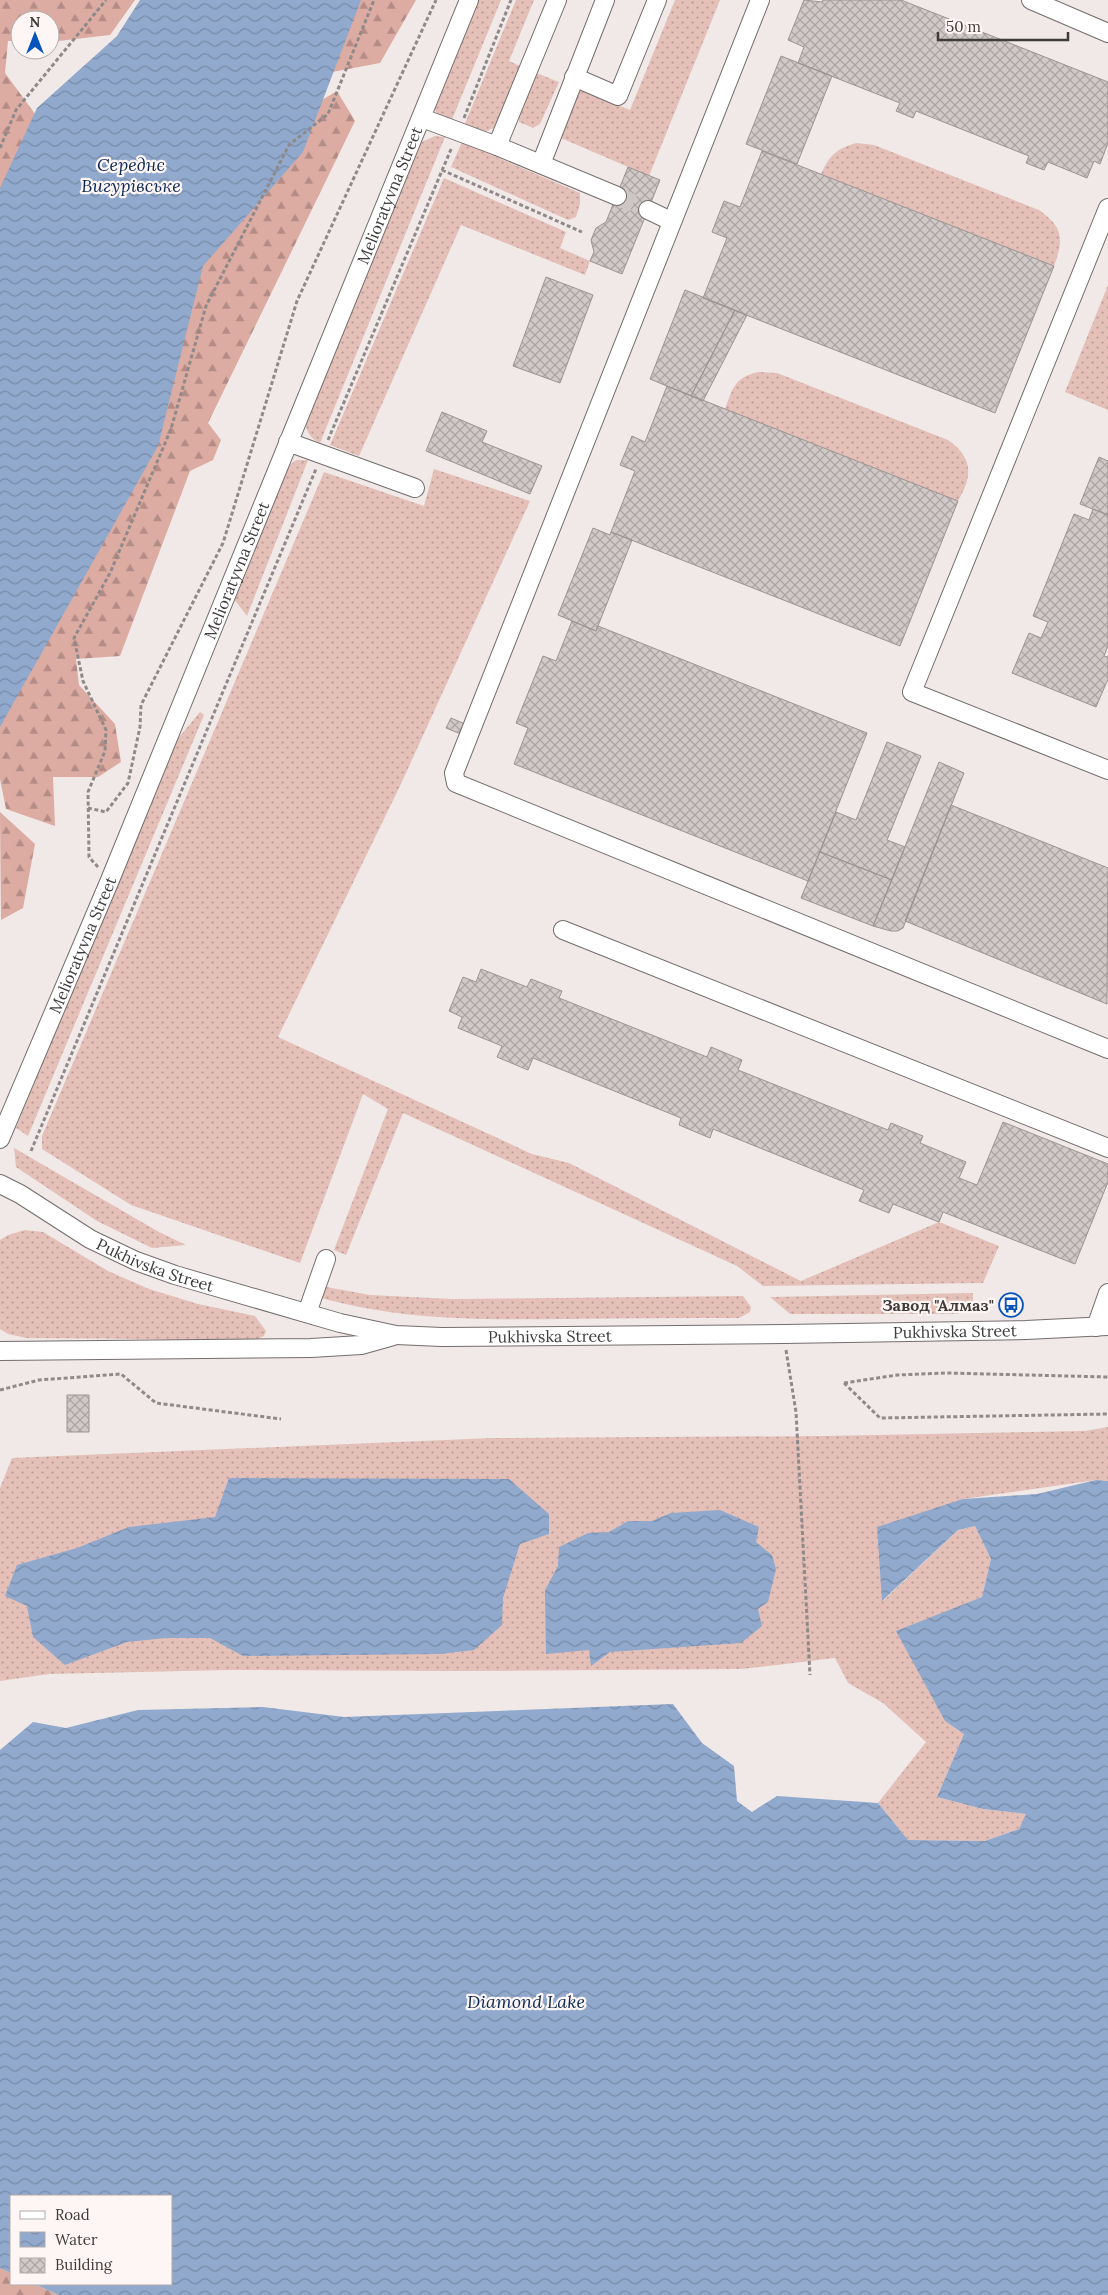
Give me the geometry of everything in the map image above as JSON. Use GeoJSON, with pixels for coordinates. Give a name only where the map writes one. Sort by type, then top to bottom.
{"type":"FeatureCollection","features":[{"type":"Feature","properties":{"kind":"street","name":"Melioratyvna Street"},"geometry":{"type":"LineString","coordinates":[[0,1140],[110,880],[469,0]]}},
{"type":"Feature","properties":{"kind":"street"},"geometry":{"type":"LineString","coordinates":[[497,146],[557,0]]}},
{"type":"Feature","properties":{"kind":"street"},"geometry":{"type":"LineString","coordinates":[[541,164],[605,0]]}},
{"type":"Feature","properties":{"kind":"street"},"geometry":{"type":"LineString","coordinates":[[574,77],[618,96],[657,0]]}},
{"type":"Feature","properties":{"kind":"street"},"geometry":{"type":"LineString","coordinates":[[760,0],[454,773],[456,783],[1108,1049]]}},
{"type":"Feature","properties":{"kind":"street"},"geometry":{"type":"LineString","coordinates":[[1031,0],[1108,33]]}},
{"type":"Feature","properties":{"kind":"street"},"geometry":{"type":"LineString","coordinates":[[422,118],[497,146],[617,196]]}},
{"type":"Feature","properties":{"kind":"street"},"geometry":{"type":"LineString","coordinates":[[1108,208],[912,692],[1108,770]]}},
{"type":"Feature","properties":{"kind":"street"},"geometry":{"type":"LineString","coordinates":[[648,210],[671,221]]}},
{"type":"Feature","properties":{"kind":"street"},"geometry":{"type":"LineString","coordinates":[[288,442],[415,488]]}},
{"type":"Feature","properties":{"kind":"street"},"geometry":{"type":"LineString","coordinates":[[563,930],[1108,1148]]}},
{"type":"Feature","properties":{"kind":"street","name":"Pukhivska Street"},"geometry":{"type":"LineString","coordinates":[[0,1171],[20,1194]]}},
{"type":"Feature","properties":{"kind":"street","name":"Pukhivska Street"},"geometry":{"type":"LineString","coordinates":[[0,1184],[20,1194],[90,1239],[136,1261],[175,1275],[306,1314],[396,1336],[784,1334],[1102,1326]]}},
{"type":"Feature","properties":{"kind":"street"},"geometry":{"type":"LineString","coordinates":[[306,1314],[326,1259]]}},
{"type":"Feature","properties":{"kind":"street"},"geometry":{"type":"LineString","coordinates":[[1102,1326],[1108,1293]]}},
{"type":"Feature","properties":{"kind":"street"},"geometry":{"type":"LineString","coordinates":[[0,1352],[311,1348],[361,1345],[396,1336]]}},
{"type":"Feature","properties":{"kind":"path"},"geometry":{"type":"LineString","coordinates":[[0,148],[16,110],[106,0]]}},
{"type":"Feature","properties":{"kind":"path"},"geometry":{"type":"LineString","coordinates":[[110,880],[89,857],[88,792],[105,751],[106,730],[83,681],[74,638],[110,573],[171,429],[206,306],[289,144],[328,114],[374,0]]}},
{"type":"Feature","properties":{"kind":"path"},"geometry":{"type":"LineString","coordinates":[[88,808],[106,812],[128,783],[140,727],[141,705],[223,544],[297,301],[436,0]]}},
{"type":"Feature","properties":{"kind":"path"},"geometry":{"type":"LineString","coordinates":[[32,1151],[442,170],[511,0]]}},
{"type":"Feature","properties":{"kind":"path"},"geometry":{"type":"LineString","coordinates":[[442,170],[582,232]]}},
{"type":"Feature","properties":{"kind":"path"},"geometry":{"type":"LineString","coordinates":[[784,1334],[796,1412],[810,1675]]}},
{"type":"Feature","properties":{"kind":"path"},"geometry":{"type":"LineString","coordinates":[[1108,1377],[947,1373],[897,1375],[844,1384],[880,1418],[1108,1414]]}},
{"type":"Feature","properties":{"kind":"path"},"geometry":{"type":"LineString","coordinates":[[0,1390],[39,1380],[121,1374],[156,1403],[281,1419]]}},
{"type":"Feature","properties":{"kind":"shaded area"},"geometry":{"type":"Polygon","coordinates":[[[474,0],[501,0],[451,122],[438,115],[433,101],[474,0]]]}},
{"type":"Feature","properties":{"kind":"shaded area"},"geometry":{"type":"Polygon","coordinates":[[[516,0],[534,0],[509,61],[520,66],[494,128],[484,132],[464,126],[516,0]]]}},
{"type":"Feature","properties":{"kind":"shaded area"},"geometry":{"type":"Polygon","coordinates":[[[675,0],[720,0],[649,176],[561,138],[559,131],[577,89],[630,110],[675,0]]]}},
{"type":"Feature","properties":{"kind":"shaded area"},"geometry":{"type":"Polygon","coordinates":[[[534,72],[559,82],[540,124],[533,128],[519,122],[518,114],[534,72]]]}},
{"type":"Feature","properties":{"kind":"shaded area"},"geometry":{"type":"Polygon","coordinates":[[[435,136],[445,137],[320,443],[308,432],[305,416],[417,144],[435,136]]]}},
{"type":"Feature","properties":{"kind":"shaded area"},"geometry":{"type":"Polygon","coordinates":[[[462,142],[580,193],[580,204],[576,217],[568,220],[451,167],[462,142]]]}},
{"type":"Feature","properties":{"kind":"shaded area"},"geometry":{"type":"Polygon","coordinates":[[[856,143],[874,145],[1039,210],[1053,222],[1059,234],[1059,248],[1054,266],[821,174],[827,162],[834,154],[856,143]]]}},
{"type":"Feature","properties":{"kind":"shaded area"},"geometry":{"type":"Polygon","coordinates":[[[444,178],[566,232],[560,248],[590,261],[585,275],[461,225],[359,456],[330,445],[444,178]]]}},
{"type":"Feature","properties":{"kind":"shaded area"},"geometry":{"type":"Polygon","coordinates":[[[1108,285],[1108,410],[1065,392],[1108,285]]]}},
{"type":"Feature","properties":{"kind":"shaded area"},"geometry":{"type":"Polygon","coordinates":[[[758,372],[777,373],[948,440],[962,453],[968,468],[966,483],[958,501],[725,409],[739,381],[750,374],[758,372]]]}},
{"type":"Feature","properties":{"kind":"shaded area"},"geometry":{"type":"Polygon","coordinates":[[[296,460],[308,460],[247,616],[233,598],[284,470],[296,460]]]}},
{"type":"Feature","properties":{"kind":"shaded area"},"geometry":{"type":"Polygon","coordinates":[[[434,469],[530,501],[400,786],[278,1037],[532,1154],[569,1163],[801,1281],[939,1222],[999,1246],[983,1283],[763,1286],[737,1266],[403,1113],[346,1255],[334,1250],[388,1109],[363,1094],[300,1263],[131,1205],[42,1149],[42,1136],[324,472],[424,506],[434,469]]]}},
{"type":"Feature","properties":{"kind":"shaded area"},"geometry":{"type":"Polygon","coordinates":[[[200,712],[204,715],[28,1136],[16,1128],[175,742],[200,712]]]}},
{"type":"Feature","properties":{"kind":"shaded area"},"geometry":{"type":"Polygon","coordinates":[[[14,1148],[159,1232],[186,1245],[152,1248],[97,1221],[16,1167],[14,1148]]]}},
{"type":"Feature","properties":{"kind":"shaded area"},"geometry":{"type":"Polygon","coordinates":[[[25,1230],[43,1232],[108,1271],[149,1289],[198,1304],[255,1316],[266,1331],[264,1336],[256,1340],[26,1338],[8,1334],[0,1329],[0,1240],[8,1235],[25,1230]]]}},
{"type":"Feature","properties":{"kind":"shaded area"},"geometry":{"type":"Polygon","coordinates":[[[321,1286],[370,1295],[452,1299],[743,1296],[751,1307],[750,1312],[739,1318],[469,1319],[411,1315],[352,1305],[321,1298],[321,1286]]]}},
{"type":"Feature","properties":{"kind":"shaded area"},"geometry":{"type":"Polygon","coordinates":[[[973,1293],[973,1302],[958,1314],[790,1314],[770,1297],[973,1293]]]}},
{"type":"Feature","properties":{"kind":"shaded area"},"geometry":{"type":"Polygon","coordinates":[[[1108,1427],[1108,1481],[1096,1480],[963,1499],[883,1601],[958,1530],[975,1526],[991,1559],[982,1597],[963,1605],[945,1721],[964,1734],[937,1797],[983,1809],[1027,1814],[1019,1829],[985,1841],[908,1840],[878,1803],[926,1742],[883,1703],[848,1683],[835,1658],[742,1669],[229,1670],[49,1674],[0,1681],[0,1488],[12,1458],[493,1438],[825,1436],[1085,1431],[1108,1427]]]}},
{"type":"Feature","properties":{"kind":"green space"},"geometry":{"type":"Polygon","coordinates":[[[0,0],[135,0],[110,35],[60,41],[60,10],[10,10],[10,41],[8,41],[5,73],[41,122],[0,192],[0,0]]]}},
{"type":"Feature","properties":{"kind":"green space"},"geometry":{"type":"Polygon","coordinates":[[[331,0],[416,0],[380,63],[327,73],[331,0]]]}},
{"type":"Feature","properties":{"kind":"green space"},"geometry":{"type":"Polygon","coordinates":[[[337,91],[355,121],[208,423],[221,440],[213,460],[190,471],[120,656],[76,659],[79,685],[115,724],[121,762],[98,777],[53,777],[55,826],[6,809],[0,779],[0,706],[200,237],[288,120],[337,91]]]}},
{"type":"Feature","properties":{"kind":"green space"},"geometry":{"type":"Polygon","coordinates":[[[0,812],[35,844],[23,908],[1,920],[0,812]]]}},
{"type":"Feature","properties":{"kind":"green space"},"geometry":{"type":"Polygon","coordinates":[[[0,2268],[10,2273],[10,2285],[36,2285],[59,2295],[0,2295],[0,2268]]]}},
{"type":"Feature","properties":{"kind":"water","name":"Середнє Вигурівське"},"geometry":{"type":"Polygon","coordinates":[[[140,0],[361,0],[303,152],[203,266],[158,446],[0,727],[0,188],[37,108],[117,36],[140,0]]]}},
{"type":"Feature","properties":{"kind":"water"},"geometry":{"type":"Polygon","coordinates":[[[229,1478],[509,1479],[549,1514],[549,1534],[520,1544],[503,1598],[502,1625],[474,1650],[440,1654],[243,1656],[210,1638],[166,1638],[127,1642],[65,1665],[33,1637],[27,1606],[5,1596],[17,1565],[77,1548],[129,1527],[215,1517],[229,1478]]]}},
{"type":"Feature","properties":{"kind":"water","name":"Diamond Lake"},"geometry":{"type":"Polygon","coordinates":[[[1096,1480],[1108,1481],[1108,2295],[59,2295],[36,2285],[172,2285],[172,2195],[10,2195],[10,2273],[0,2268],[0,1750],[33,1722],[66,1728],[138,1710],[263,1707],[344,1717],[673,1704],[702,1743],[734,1766],[737,1801],[752,1812],[777,1796],[878,1803],[908,1840],[985,1841],[1019,1829],[1026,1814],[983,1809],[937,1797],[964,1734],[945,1721],[896,1631],[982,1597],[991,1559],[975,1526],[958,1530],[882,1601],[877,1527],[963,1499],[1037,1494],[1096,1480]]]}},
{"type":"Feature","properties":{"kind":"water"},"geometry":{"type":"Polygon","coordinates":[[[720,1510],[759,1527],[756,1542],[772,1555],[776,1569],[768,1602],[758,1609],[762,1626],[741,1643],[610,1652],[591,1666],[589,1650],[546,1654],[545,1590],[558,1566],[559,1547],[588,1533],[609,1532],[628,1521],[652,1521],[671,1513],[720,1510]]]}},
{"type":"Feature","properties":{"kind":"building"},"geometry":{"type":"Polygon","coordinates":[[[804,0],[822,2],[823,0],[901,0],[1108,82],[1108,143],[1100,164],[1094,161],[1087,178],[1048,162],[1044,170],[1026,163],[1029,156],[916,111],[913,118],[896,111],[900,103],[798,63],[804,47],[788,40],[804,0]]]}},
{"type":"Feature","properties":{"kind":"building"},"geometry":{"type":"Polygon","coordinates":[[[781,56],[832,76],[797,164],[746,144],[781,56]]]}},
{"type":"Feature","properties":{"kind":"building"},"geometry":{"type":"Polygon","coordinates":[[[762,151],[1054,266],[995,413],[703,298],[727,238],[712,232],[724,201],[740,207],[762,151]]]}},
{"type":"Feature","properties":{"kind":"building"},"geometry":{"type":"Polygon","coordinates":[[[628,167],[660,180],[622,274],[590,261],[594,252],[591,240],[596,228],[606,222],[628,167]]]}},
{"type":"Feature","properties":{"kind":"building"},"geometry":{"type":"Polygon","coordinates":[[[546,277],[593,295],[560,383],[513,366],[546,277]]]}},
{"type":"Feature","properties":{"kind":"building"},"geometry":{"type":"Polygon","coordinates":[[[685,290],[735,310],[691,396],[650,379],[685,290]]]}},
{"type":"Feature","properties":{"kind":"building"},"geometry":{"type":"Polygon","coordinates":[[[735,310],[747,315],[703,401],[691,396],[735,310]]]}},
{"type":"Feature","properties":{"kind":"building"},"geometry":{"type":"Polygon","coordinates":[[[667,386],[958,501],[900,646],[611,532],[635,471],[620,465],[632,436],[645,442],[667,386]]]}},
{"type":"Feature","properties":{"kind":"building"},"geometry":{"type":"Polygon","coordinates":[[[442,412],[487,431],[482,442],[542,466],[530,494],[426,451],[442,412]]]}},
{"type":"Feature","properties":{"kind":"building"},"geometry":{"type":"Polygon","coordinates":[[[1099,457],[1108,461],[1108,515],[1080,504],[1099,457]]]}},
{"type":"Feature","properties":{"kind":"building"},"geometry":{"type":"Polygon","coordinates":[[[1093,509],[1108,515],[1108,646],[1104,656],[1108,657],[1108,679],[1096,707],[1012,673],[1029,633],[1041,638],[1048,622],[1033,616],[1074,514],[1089,520],[1093,509]]]}},
{"type":"Feature","properties":{"kind":"building"},"geometry":{"type":"Polygon","coordinates":[[[593,528],[610,535],[611,532],[632,540],[596,631],[558,615],[593,528]]]}},
{"type":"Feature","properties":{"kind":"building"},"geometry":{"type":"Polygon","coordinates":[[[572,621],[596,631],[598,626],[867,733],[808,881],[514,764],[528,728],[516,723],[543,656],[556,661],[572,621]]]}},
{"type":"Feature","properties":{"kind":"building"},"geometry":{"type":"Polygon","coordinates":[[[451,718],[465,724],[461,734],[446,728],[451,718]]]}},
{"type":"Feature","properties":{"kind":"building"},"geometry":{"type":"Polygon","coordinates":[[[887,742],[921,756],[887,840],[905,847],[892,880],[820,852],[836,812],[856,820],[887,742]]]}},
{"type":"Feature","properties":{"kind":"building"},"geometry":{"type":"Polygon","coordinates":[[[939,762],[964,773],[903,928],[898,931],[891,931],[873,926],[939,762]]]}},
{"type":"Feature","properties":{"kind":"building"},"geometry":{"type":"Polygon","coordinates":[[[951,805],[1108,868],[1107,1004],[905,921],[951,805]]]}},
{"type":"Feature","properties":{"kind":"building"},"geometry":{"type":"Polygon","coordinates":[[[820,852],[892,880],[873,926],[801,898],[820,852]]]}},
{"type":"Feature","properties":{"kind":"building"},"geometry":{"type":"Polygon","coordinates":[[[481,969],[527,987],[531,979],[562,991],[559,998],[707,1057],[711,1047],[742,1060],[738,1070],[888,1130],[891,1123],[923,1136],[920,1143],[966,1162],[959,1178],[977,1185],[1003,1122],[1108,1164],[1108,1182],[1075,1264],[943,1212],[939,1222],[893,1204],[889,1213],[859,1201],[864,1190],[713,1129],[710,1138],[679,1125],[681,1118],[533,1058],[528,1070],[497,1057],[502,1046],[458,1028],[462,1017],[449,1011],[463,977],[476,982],[481,969]]]}},
{"type":"Feature","properties":{"kind":"building"},"geometry":{"type":"Polygon","coordinates":[[[67,1395],[89,1395],[89,1432],[67,1432],[67,1395]]]}},
{"type":"Feature","properties":{"kind":"tunnel"},"geometry":{"type":"LineString","coordinates":[[617,196],[648,210]]}},
{"type":"Feature","properties":{"kind":"place","name":"Завод \"Алмаз\""},"geometry":{"type":"Point","coordinates":[1011,1305]}}]}
